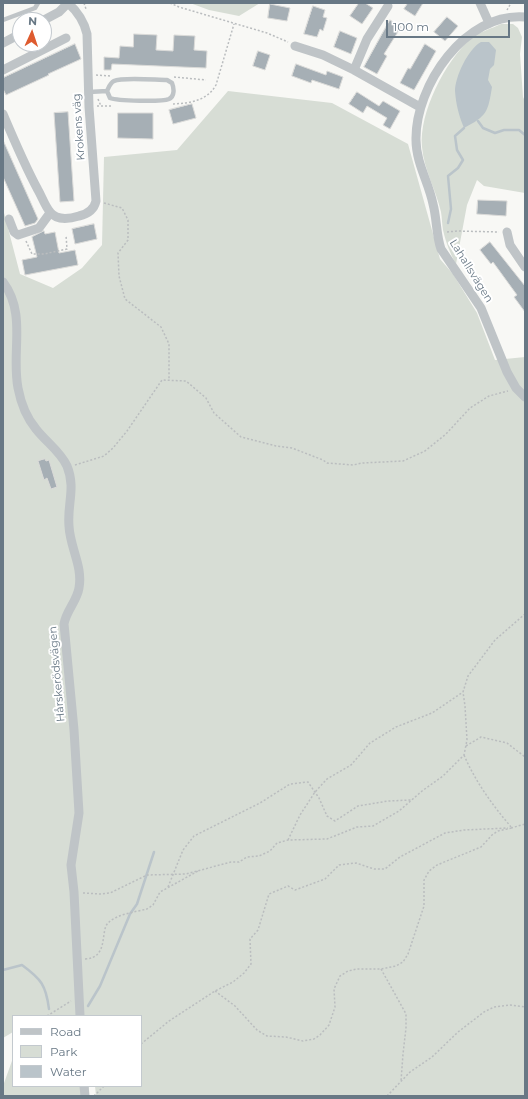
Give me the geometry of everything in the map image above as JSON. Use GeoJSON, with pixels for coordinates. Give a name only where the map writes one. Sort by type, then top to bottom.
{"type":"FeatureCollection","features":[{"type":"Feature","properties":{"kind":"street","name":"Krokens väg"},"geometry":{"type":"LineString","coordinates":[[52,16],[59,12],[68,3],[79,14],[85,25],[87,34],[88,92],[96,201]]}},
{"type":"Feature","properties":{"kind":"street"},"geometry":{"type":"LineString","coordinates":[[480,3],[489,23]]}},
{"type":"Feature","properties":{"kind":"street"},"geometry":{"type":"LineString","coordinates":[[354,70],[367,39],[388,6]]}},
{"type":"Feature","properties":{"kind":"street","name":"Lahallsvägen"},"geometry":{"type":"LineString","coordinates":[[525,17],[510,16],[489,23],[466,37],[456,46],[441,65],[425,95],[420,107],[416,129],[416,150],[420,168],[433,204],[439,242],[445,256],[471,291],[481,308],[507,372],[516,388],[525,397]]}},
{"type":"Feature","properties":{"kind":"street"},"geometry":{"type":"LineString","coordinates":[[3,43],[12,38]]}},
{"type":"Feature","properties":{"kind":"street"},"geometry":{"type":"LineString","coordinates":[[3,70],[66,38]]}},
{"type":"Feature","properties":{"kind":"street"},"geometry":{"type":"LineString","coordinates":[[295,46],[324,55],[420,107]]}},
{"type":"Feature","properties":{"kind":"street"},"geometry":{"type":"LineString","coordinates":[[3,114],[27,170],[50,213],[57,217],[66,219],[73,218],[92,210],[95,207],[96,201]]}},
{"type":"Feature","properties":{"kind":"street"},"geometry":{"type":"LineString","coordinates":[[9,219],[15,234],[18,235],[39,228],[50,213]]}},
{"type":"Feature","properties":{"kind":"street"},"geometry":{"type":"LineString","coordinates":[[507,232],[510,245],[525,267]]}},
{"type":"Feature","properties":{"kind":"street","name":"Hårskerödsvägen"},"geometry":{"type":"LineString","coordinates":[[3,282],[13,300],[15,309],[17,377],[23,408],[36,430],[61,455],[72,483],[69,526],[71,539],[79,563],[81,578],[79,590],[67,613],[64,624],[74,730],[79,813],[71,865],[74,892],[80,1015]]}},
{"type":"Feature","properties":{"kind":"lane"},"geometry":{"type":"LineString","coordinates":[[3,20],[35,8],[38,3]]}},
{"type":"Feature","properties":{"kind":"lane"},"geometry":{"type":"LineString","coordinates":[[121,80],[167,80],[172,83],[174,89],[173,96],[168,100],[145,101],[115,100],[110,98],[108,91],[112,82],[121,80]]}},
{"type":"Feature","properties":{"kind":"lane"},"geometry":{"type":"LineString","coordinates":[[88,92],[108,91]]}},
{"type":"Feature","properties":{"kind":"path"},"geometry":{"type":"LineString","coordinates":[[170,3],[185,9],[268,33],[295,46]]}},
{"type":"Feature","properties":{"kind":"path"},"geometry":{"type":"LineString","coordinates":[[172,77],[206,80]]}},
{"type":"Feature","properties":{"kind":"path"},"geometry":{"type":"LineString","coordinates":[[96,201],[122,208],[128,220],[128,240],[118,254],[120,282],[125,300],[161,327],[169,344],[169,380]]}},
{"type":"Feature","properties":{"kind":"path"},"geometry":{"type":"LineString","coordinates":[[437,233],[457,231],[507,232]]}},
{"type":"Feature","properties":{"kind":"path"},"geometry":{"type":"LineString","coordinates":[[24,234],[30,252],[34,255],[67,249],[66,235]]}},
{"type":"Feature","properties":{"kind":"path"},"geometry":{"type":"LineString","coordinates":[[67,467],[104,456],[113,448],[127,431],[162,380],[186,381],[206,398],[214,413],[241,437],[276,446],[292,448],[327,463],[353,465],[362,463],[403,461],[425,452],[446,434],[470,408],[489,396],[516,388]]}},
{"type":"Feature","properties":{"kind":"path"},"geometry":{"type":"LineString","coordinates":[[74,892],[101,894],[110,893],[147,875],[186,874],[231,862],[238,862],[248,857],[259,856],[270,851],[277,844],[288,840],[327,839],[356,827],[373,826],[399,811],[422,791],[443,776],[464,755],[467,740],[463,692],[468,676],[495,640],[525,614]]}},
{"type":"Feature","properties":{"kind":"path"},"geometry":{"type":"LineString","coordinates":[[288,840],[300,815],[315,792],[327,779],[351,765],[370,743],[396,727],[432,713],[463,692]]}},
{"type":"Feature","properties":{"kind":"path"},"geometry":{"type":"LineString","coordinates":[[466,746],[481,737],[507,743],[525,757]]}},
{"type":"Feature","properties":{"kind":"path"},"geometry":{"type":"LineString","coordinates":[[464,755],[478,782],[501,816],[512,828]]}},
{"type":"Feature","properties":{"kind":"path"},"geometry":{"type":"LineString","coordinates":[[168,887],[183,850],[194,836],[260,803],[290,784],[308,782],[319,798],[327,816],[336,821],[358,806],[388,801],[412,800]]}},
{"type":"Feature","properties":{"kind":"path"},"geometry":{"type":"LineString","coordinates":[[215,991],[235,1006],[257,1030],[267,1036],[286,1037],[303,1041],[314,1039],[329,1025],[334,1007],[334,990],[340,976],[357,969],[381,969],[396,966],[403,962],[408,954],[424,906],[424,880],[430,871],[437,865],[481,847],[498,831],[525,824]]}},
{"type":"Feature","properties":{"kind":"path"},"geometry":{"type":"LineString","coordinates":[[142,1043],[169,1021],[215,991],[233,982],[250,964],[250,939],[258,930],[269,894],[288,886],[295,890],[325,879],[340,865],[356,863],[374,869],[384,870],[400,857],[445,833],[464,830],[512,828]]}},
{"type":"Feature","properties":{"kind":"path"},"geometry":{"type":"LineString","coordinates":[[77,958],[87,959],[94,956],[102,946],[108,923],[114,919],[152,906],[158,895],[168,887],[200,870]]}},
{"type":"Feature","properties":{"kind":"path"},"geometry":{"type":"LineString","coordinates":[[381,969],[406,1014],[401,1081]]}},
{"type":"Feature","properties":{"kind":"path"},"geometry":{"type":"LineString","coordinates":[[48,1015],[68,1002],[79,998]]}},
{"type":"Feature","properties":{"kind":"path"},"geometry":{"type":"LineString","coordinates":[[388,1096],[410,1072],[432,1057],[458,1032],[484,1012],[494,1007],[510,1005],[525,1007]]}},
{"type":"Feature","properties":{"kind":"path"},"geometry":{"type":"LineString","coordinates":[[94,1096],[103,1087]]}},
{"type":"Feature","properties":{"kind":"green space"},"geometry":{"type":"Polygon","coordinates":[[[190,3],[260,3],[239,16],[209,10],[190,3]]]}},
{"type":"Feature","properties":{"kind":"green space"},"geometry":{"type":"Polygon","coordinates":[[[501,24],[513,24],[518,28],[522,37],[520,54],[523,97],[525,101],[525,193],[484,186],[477,180],[467,205],[456,264],[445,239],[439,204],[423,155],[422,133],[429,103],[443,74],[452,60],[471,38],[481,32],[501,24]]]}},
{"type":"Feature","properties":{"kind":"green space"},"geometry":{"type":"Polygon","coordinates":[[[228,91],[332,103],[408,144],[440,259],[453,274],[477,313],[495,360],[525,357],[525,1096],[96,1096],[95,1087],[142,1087],[142,1015],[12,1015],[12,1033],[3,1038],[3,209],[20,274],[53,288],[82,268],[102,245],[104,157],[177,150],[228,91]]]}},
{"type":"Feature","properties":{"kind":"green space"},"geometry":{"type":"Polygon","coordinates":[[[12,1061],[12,1087],[89,1087],[88,1096],[3,1096],[3,1086],[12,1061]]]}},
{"type":"Feature","properties":{"kind":"water"},"geometry":{"type":"Polygon","coordinates":[[[481,42],[489,42],[496,50],[494,65],[490,69],[488,80],[492,87],[491,95],[487,108],[482,116],[464,128],[457,106],[455,91],[457,78],[471,51],[481,42]]]}},
{"type":"Feature","properties":{"kind":"building"},"geometry":{"type":"Polygon","coordinates":[[[359,3],[365,3],[373,8],[362,24],[350,16],[359,3]]]}},
{"type":"Feature","properties":{"kind":"building"},"geometry":{"type":"Polygon","coordinates":[[[408,3],[423,3],[415,16],[404,9],[408,3]]]}},
{"type":"Feature","properties":{"kind":"building"},"geometry":{"type":"Polygon","coordinates":[[[270,4],[290,8],[287,21],[268,18],[270,4]]]}},
{"type":"Feature","properties":{"kind":"building"},"geometry":{"type":"Polygon","coordinates":[[[313,6],[325,10],[323,17],[327,18],[323,31],[320,29],[317,37],[304,34],[313,6]]]}},
{"type":"Feature","properties":{"kind":"building"},"geometry":{"type":"Polygon","coordinates":[[[447,17],[458,26],[445,41],[434,32],[447,17]]]}},
{"type":"Feature","properties":{"kind":"building"},"geometry":{"type":"Polygon","coordinates":[[[390,20],[401,27],[384,54],[387,56],[377,74],[364,67],[390,20]]]}},
{"type":"Feature","properties":{"kind":"building"},"geometry":{"type":"Polygon","coordinates":[[[340,31],[357,38],[351,54],[334,47],[340,31]]]}},
{"type":"Feature","properties":{"kind":"building"},"geometry":{"type":"Polygon","coordinates":[[[134,34],[157,35],[156,50],[173,51],[174,35],[195,36],[194,50],[207,51],[206,68],[112,64],[111,70],[104,70],[104,57],[119,58],[120,46],[133,47],[134,34]]]}},
{"type":"Feature","properties":{"kind":"building"},"geometry":{"type":"Polygon","coordinates":[[[75,44],[81,59],[6,95],[3,89],[3,78],[75,44]]]}},
{"type":"Feature","properties":{"kind":"building"},"geometry":{"type":"Polygon","coordinates":[[[425,44],[436,51],[414,90],[400,83],[408,68],[410,69],[425,44]]]}},
{"type":"Feature","properties":{"kind":"building"},"geometry":{"type":"Polygon","coordinates":[[[258,51],[270,55],[265,70],[253,66],[258,51]]]}},
{"type":"Feature","properties":{"kind":"building"},"geometry":{"type":"Polygon","coordinates":[[[296,64],[326,75],[327,71],[343,77],[339,89],[312,80],[311,83],[292,76],[296,64]]]}},
{"type":"Feature","properties":{"kind":"building"},"geometry":{"type":"Polygon","coordinates":[[[357,92],[379,106],[383,101],[400,111],[390,129],[383,125],[387,118],[367,106],[363,113],[349,104],[357,92]]]}},
{"type":"Feature","properties":{"kind":"building"},"geometry":{"type":"Polygon","coordinates":[[[192,104],[196,118],[173,124],[169,110],[192,104]]]}},
{"type":"Feature","properties":{"kind":"building"},"geometry":{"type":"Polygon","coordinates":[[[68,112],[74,201],[60,202],[54,113],[68,112]]]}},
{"type":"Feature","properties":{"kind":"building"},"geometry":{"type":"Polygon","coordinates":[[[118,113],[153,113],[153,139],[118,138],[118,113]]]}},
{"type":"Feature","properties":{"kind":"building"},"geometry":{"type":"Polygon","coordinates":[[[3,140],[38,219],[35,223],[25,226],[3,177],[3,140]]]}},
{"type":"Feature","properties":{"kind":"building"},"geometry":{"type":"Polygon","coordinates":[[[478,200],[507,201],[506,216],[477,214],[478,200]]]}},
{"type":"Feature","properties":{"kind":"building"},"geometry":{"type":"Polygon","coordinates":[[[94,224],[97,239],[75,244],[72,229],[94,224]]]}},
{"type":"Feature","properties":{"kind":"building"},"geometry":{"type":"Polygon","coordinates":[[[44,231],[45,234],[55,232],[59,253],[75,250],[78,265],[25,275],[22,260],[37,257],[32,237],[44,231]]]}},
{"type":"Feature","properties":{"kind":"building"},"geometry":{"type":"Polygon","coordinates":[[[490,242],[525,286],[525,312],[514,297],[517,295],[493,262],[491,264],[480,250],[490,242]]]}},
{"type":"Feature","properties":{"kind":"building"},"geometry":{"type":"Polygon","coordinates":[[[45,459],[46,461],[49,460],[57,487],[51,489],[47,478],[44,480],[38,461],[45,459]]]}},
{"type":"Feature","properties":{"kind":"waterway"},"geometry":{"type":"LineString","coordinates":[[478,121],[483,128],[495,133],[504,130],[519,130],[525,135]]}},
{"type":"Feature","properties":{"kind":"waterway"},"geometry":{"type":"LineString","coordinates":[[448,223],[451,209],[448,176],[458,168],[463,160],[457,150],[455,136],[464,128]]}},
{"type":"Feature","properties":{"kind":"waterway"},"geometry":{"type":"LineString","coordinates":[[88,1006],[100,986],[130,914],[137,904],[154,852]]}},
{"type":"Feature","properties":{"kind":"waterway"},"geometry":{"type":"LineString","coordinates":[[3,970],[22,965],[34,974],[42,983],[49,1009]]}}]}
